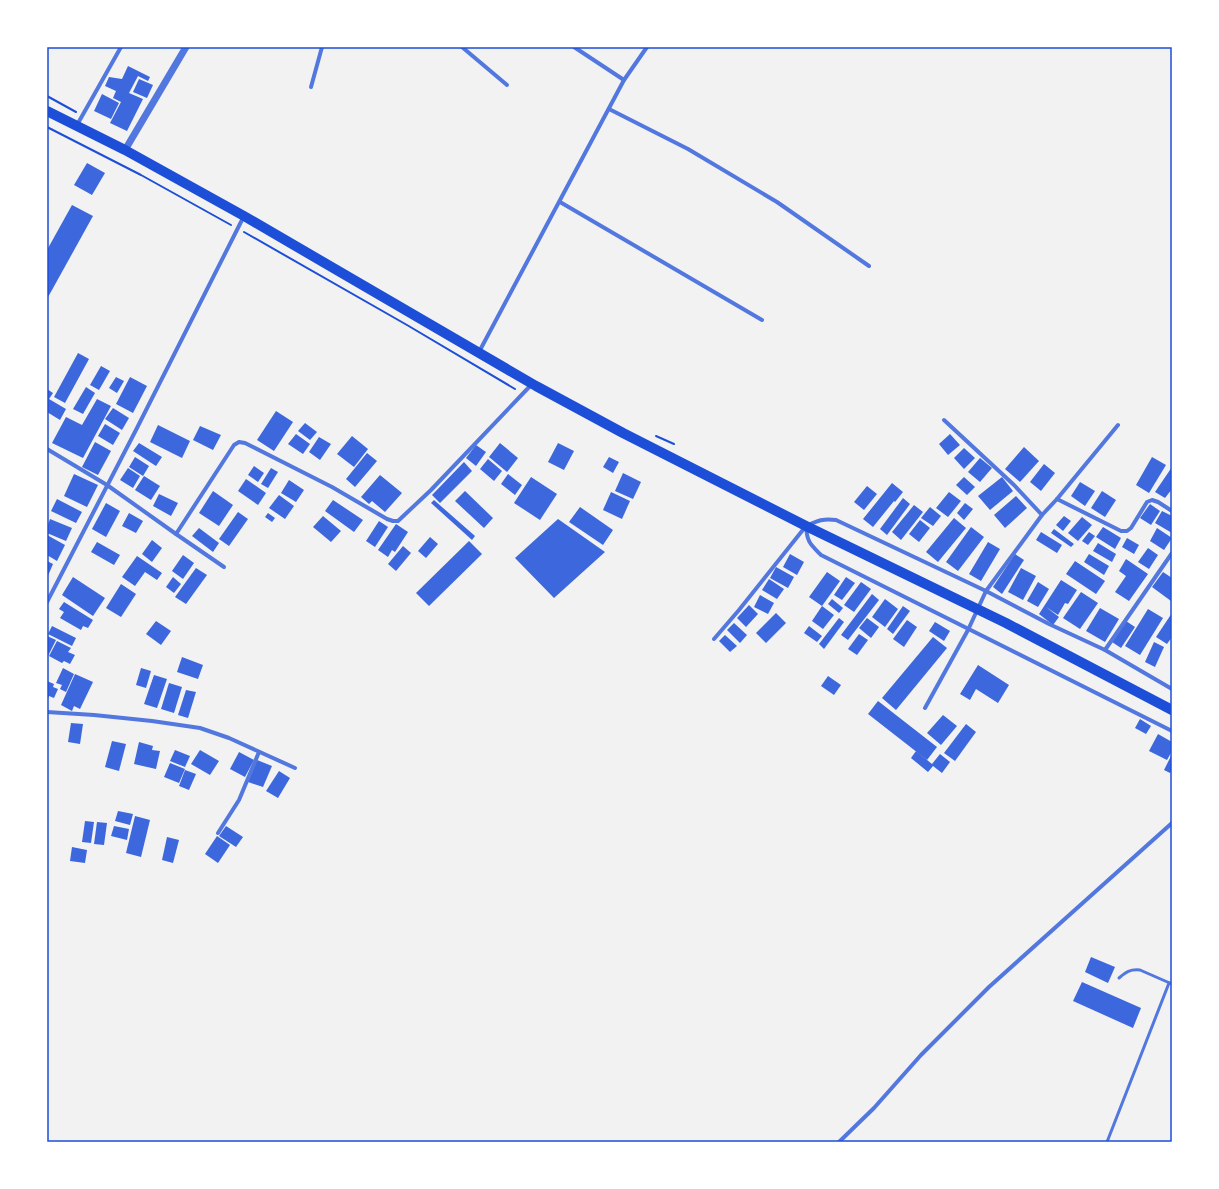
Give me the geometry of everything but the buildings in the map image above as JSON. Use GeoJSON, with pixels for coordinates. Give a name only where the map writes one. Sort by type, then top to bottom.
{"type":"FeatureCollection","features":[{"type":"Feature","properties":{"kind":"main road"},"geometry":{"type":"LineString","coordinates":[[47,111],[125,150],[244,216],[532,384],[623,433],[806,526],[1006,623],[1172,710]]}},
{"type":"Feature","properties":{"kind":"street"},"geometry":{"type":"LineString","coordinates":[[76,126],[121,47]]}},
{"type":"Feature","properties":{"kind":"street"},"geometry":{"type":"LineString","coordinates":[[125,150],[186,47]]}},
{"type":"Feature","properties":{"kind":"street"},"geometry":{"type":"LineString","coordinates":[[311,87],[322,47]]}},
{"type":"Feature","properties":{"kind":"street"},"geometry":{"type":"LineString","coordinates":[[462,47],[507,85]]}},
{"type":"Feature","properties":{"kind":"street"},"geometry":{"type":"LineString","coordinates":[[574,47],[624,80]]}},
{"type":"Feature","properties":{"kind":"street"},"geometry":{"type":"LineString","coordinates":[[479,352],[624,80],[647,47]]}},
{"type":"Feature","properties":{"kind":"street"},"geometry":{"type":"LineString","coordinates":[[609,109],[688,150],[777,202],[869,266]]}},
{"type":"Feature","properties":{"kind":"street"},"geometry":{"type":"LineString","coordinates":[[560,202],[762,320]]}},
{"type":"Feature","properties":{"kind":"street"},"geometry":{"type":"LineString","coordinates":[[47,602],[244,216]]}},
{"type":"Feature","properties":{"kind":"street"},"geometry":{"type":"LineString","coordinates":[[176,534],[234,445],[239,442],[245,443],[332,487],[387,519],[393,521],[398,520],[431,490],[532,384]]}},
{"type":"Feature","properties":{"kind":"street"},"geometry":{"type":"LineString","coordinates":[[944,420],[1014,485],[1042,515]]}},
{"type":"Feature","properties":{"kind":"street"},"geometry":{"type":"LineString","coordinates":[[925,708],[968,630],[986,591],[1042,515],[1118,425]]}},
{"type":"Feature","properties":{"kind":"street"},"geometry":{"type":"LineString","coordinates":[[47,449],[107,485],[224,568]]}},
{"type":"Feature","properties":{"kind":"street"},"geometry":{"type":"LineString","coordinates":[[1057,499],[1121,531],[1127,531],[1131,528],[1147,502],[1152,500],[1158,502],[1172,512]]}},
{"type":"Feature","properties":{"kind":"street"},"geometry":{"type":"LineString","coordinates":[[714,639],[806,526],[820,519],[836,520],[986,591],[1049,624],[1105,650],[1172,689]]}},
{"type":"Feature","properties":{"kind":"street"},"geometry":{"type":"LineString","coordinates":[[806,526],[807,539],[811,546],[821,555],[1172,731]]}},
{"type":"Feature","properties":{"kind":"street"},"geometry":{"type":"LineString","coordinates":[[1105,650],[1172,553]]}},
{"type":"Feature","properties":{"kind":"street"},"geometry":{"type":"LineString","coordinates":[[47,588],[52,591]]}},
{"type":"Feature","properties":{"kind":"street"},"geometry":{"type":"LineString","coordinates":[[47,712],[152,721],[200,728],[229,738],[295,768]]}},
{"type":"Feature","properties":{"kind":"street"},"geometry":{"type":"LineString","coordinates":[[218,833],[239,800],[259,752]]}},
{"type":"Feature","properties":{"kind":"street"},"geometry":{"type":"LineString","coordinates":[[839,1142],[874,1108],[922,1055],[989,987],[1172,824]]}},
{"type":"Feature","properties":{"kind":"lane"},"geometry":{"type":"LineString","coordinates":[[1106,1142],[1170,984],[1140,970],[1134,969],[1127,971],[1119,978]]}},
{"type":"Feature","properties":{"kind":"path"},"geometry":{"type":"LineString","coordinates":[[47,127],[141,175],[238,229],[407,325],[523,394]]}}]}
